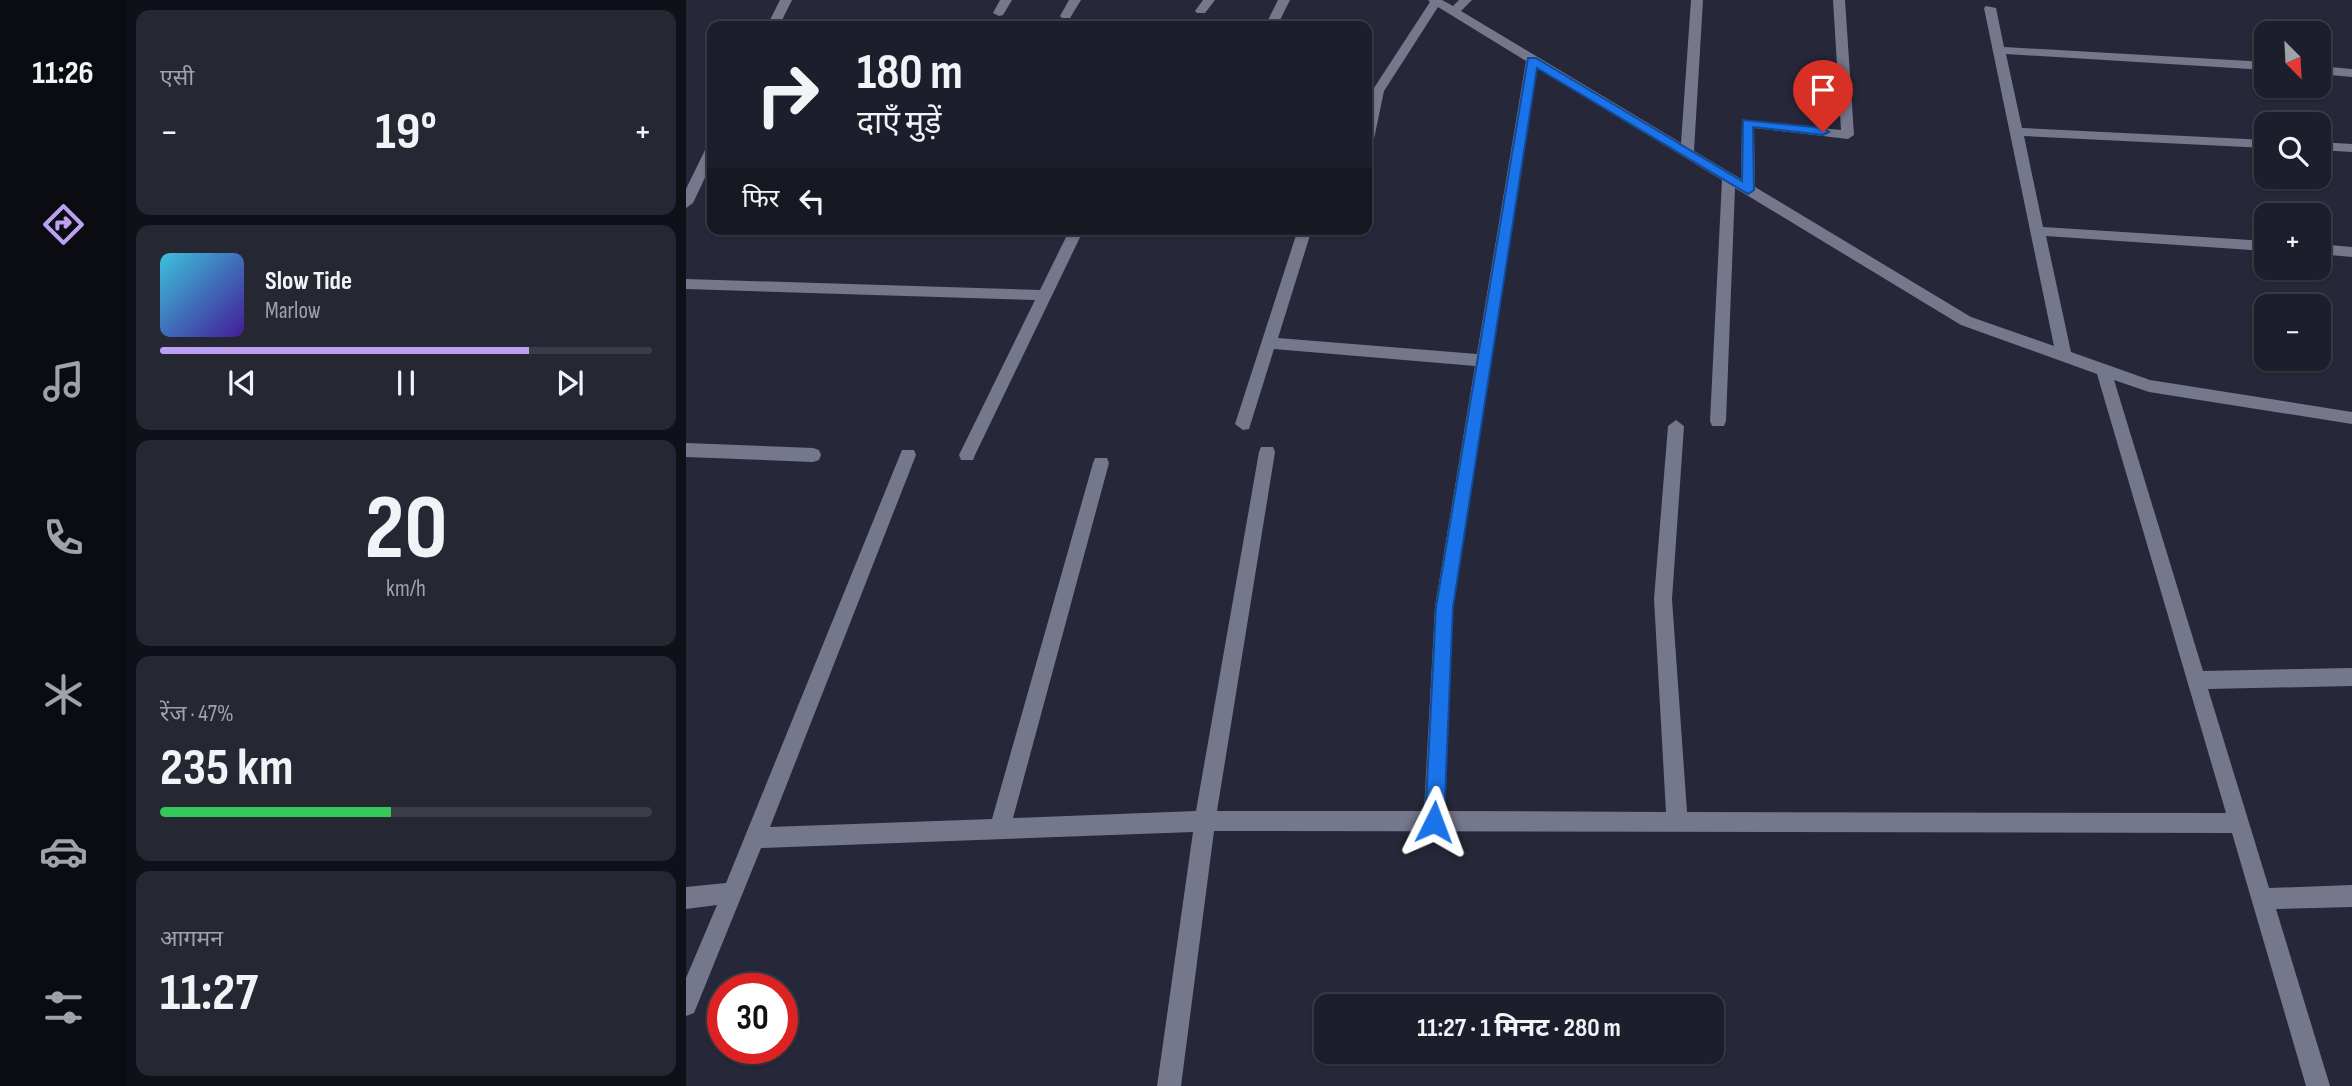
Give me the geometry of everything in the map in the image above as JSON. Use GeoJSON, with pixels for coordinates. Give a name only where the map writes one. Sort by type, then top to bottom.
{"type":"FeatureCollection","features":[{"type":"Feature","properties":{"kind":"street"},"geometry":{"type":"LineString","coordinates":[[776,21],[786,0]]}},
{"type":"Feature","properties":{"kind":"street"},"geometry":{"type":"LineString","coordinates":[[999,13],[1006,0]]}},
{"type":"Feature","properties":{"kind":"street"},"geometry":{"type":"LineString","coordinates":[[1066,16],[1074,0]]}},
{"type":"Feature","properties":{"kind":"street"},"geometry":{"type":"LineString","coordinates":[[1200,11],[1209,0]]}},
{"type":"Feature","properties":{"kind":"street"},"geometry":{"type":"LineString","coordinates":[[1274,21],[1284,0]]}},
{"type":"Feature","properties":{"kind":"street"},"geometry":{"type":"LineString","coordinates":[[1453,12],[1466,0]]}},
{"type":"Feature","properties":{"kind":"street"},"geometry":{"type":"LineString","coordinates":[[1687,153],[1698,0]]}},
{"type":"Feature","properties":{"kind":"street"},"geometry":{"type":"LineString","coordinates":[[1748,190],[1747,123],[1848,135],[1839,0]]}},
{"type":"Feature","properties":{"kind":"street"},"geometry":{"type":"LineString","coordinates":[[1372,90],[1435,1],[1966,321],[2149,386],[2352,418]]}},
{"type":"Feature","properties":{"kind":"street"},"geometry":{"type":"LineString","coordinates":[[1990,8],[2064,356]]}},
{"type":"Feature","properties":{"kind":"street"},"geometry":{"type":"LineString","coordinates":[[1999,50],[2254,65]]}},
{"type":"Feature","properties":{"kind":"street"},"geometry":{"type":"LineString","coordinates":[[1434,822],[1444,607],[1532,61]]}},
{"type":"Feature","properties":{"kind":"street"},"geometry":{"type":"LineString","coordinates":[[2331,71],[2352,73]]}},
{"type":"Feature","properties":{"kind":"street"},"geometry":{"type":"LineString","coordinates":[[2017,132],[2254,143]]}},
{"type":"Feature","properties":{"kind":"street"},"geometry":{"type":"LineString","coordinates":[[2331,147],[2352,148]]}},
{"type":"Feature","properties":{"kind":"street"},"geometry":{"type":"LineString","coordinates":[[686,203],[707,160]]}},
{"type":"Feature","properties":{"kind":"street"},"geometry":{"type":"LineString","coordinates":[[1718,421],[1730,179]]}},
{"type":"Feature","properties":{"kind":"street"},"geometry":{"type":"LineString","coordinates":[[2037,231],[2254,245]]}},
{"type":"Feature","properties":{"kind":"street"},"geometry":{"type":"LineString","coordinates":[[967,455],[1074,235]]}},
{"type":"Feature","properties":{"kind":"street"},"geometry":{"type":"LineString","coordinates":[[1243,424],[1303,235]]}},
{"type":"Feature","properties":{"kind":"street"},"geometry":{"type":"LineString","coordinates":[[2331,250],[2352,252]]}},
{"type":"Feature","properties":{"kind":"street"},"geometry":{"type":"LineString","coordinates":[[686,284],[1043,295]]}},
{"type":"Feature","properties":{"kind":"street"},"geometry":{"type":"LineString","coordinates":[[1269,342],[1484,361]]}},
{"type":"Feature","properties":{"kind":"street"},"geometry":{"type":"LineString","coordinates":[[2103,369],[2318,1086]]}},
{"type":"Feature","properties":{"kind":"street"},"geometry":{"type":"LineString","coordinates":[[1676,426],[1664,599],[1677,822]]}},
{"type":"Feature","properties":{"kind":"street"},"geometry":{"type":"LineString","coordinates":[[686,450],[813,455]]}},
{"type":"Feature","properties":{"kind":"street"},"geometry":{"type":"LineString","coordinates":[[1168,1086],[1205,821],[1267,452]]}},
{"type":"Feature","properties":{"kind":"street"},"geometry":{"type":"LineString","coordinates":[[686,1005],[908,455]]}},
{"type":"Feature","properties":{"kind":"street"},"geometry":{"type":"LineString","coordinates":[[1000,828],[1101,463]]}},
{"type":"Feature","properties":{"kind":"street"},"geometry":{"type":"LineString","coordinates":[[2196,680],[2352,677]]}},
{"type":"Feature","properties":{"kind":"street"},"geometry":{"type":"LineString","coordinates":[[755,838],[1205,821],[2239,823]]}},
{"type":"Feature","properties":{"kind":"street"},"geometry":{"type":"LineString","coordinates":[[686,898],[733,892]]}},
{"type":"Feature","properties":{"kind":"street"},"geometry":{"type":"LineString","coordinates":[[2262,899],[2352,896]]}},
{"type":"Feature","properties":{"kind":"route"},"geometry":{"type":"LineString","coordinates":[[1434,822],[1444,607],[1532,61],[1748,190],[1747,123],[1823,132]]}}]}
